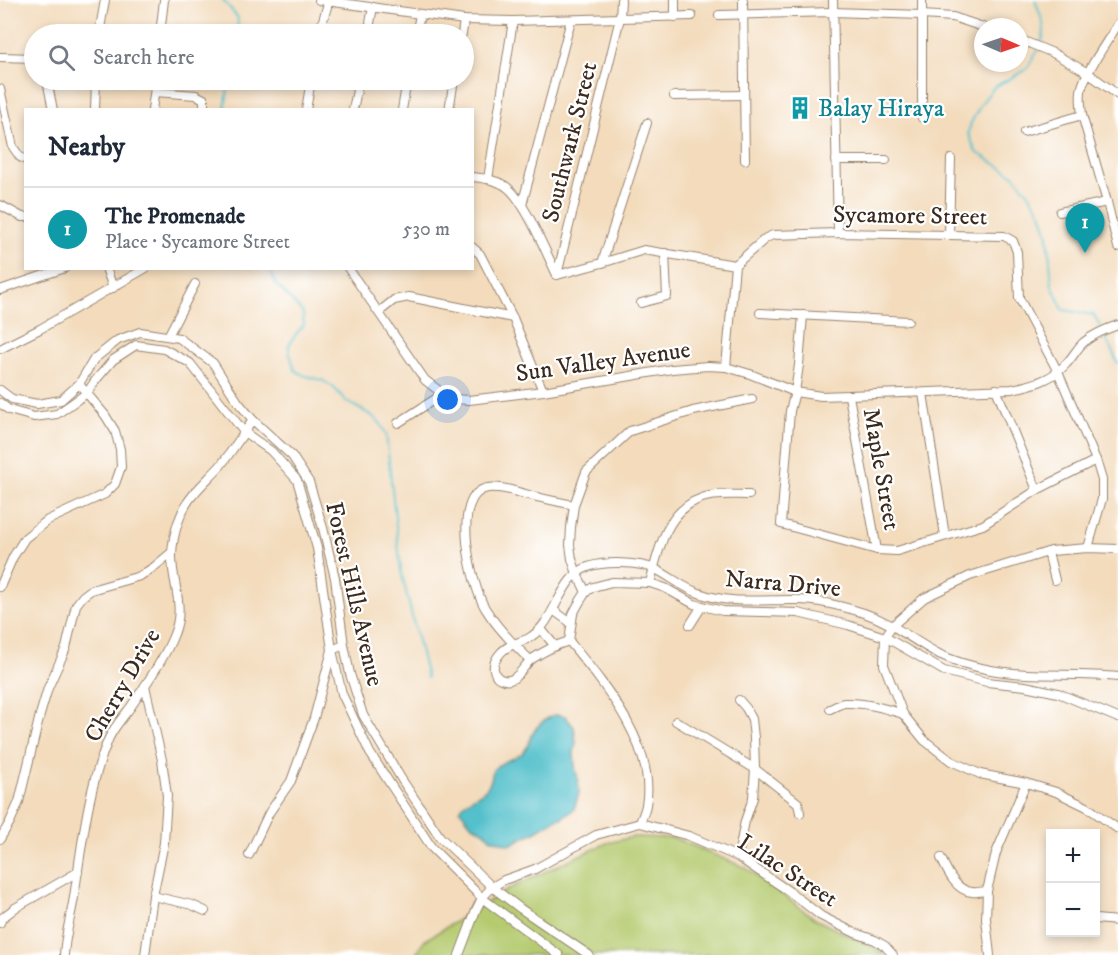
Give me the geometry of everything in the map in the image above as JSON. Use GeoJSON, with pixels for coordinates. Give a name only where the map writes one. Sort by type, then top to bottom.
{"type":"FeatureCollection","features":[{"type":"Feature","properties":{"kind":"street"},"geometry":{"type":"LineString","coordinates":[[101,24],[105,0]]}},
{"type":"Feature","properties":{"kind":"street"},"geometry":{"type":"LineString","coordinates":[[161,24],[164,0]]}},
{"type":"Feature","properties":{"kind":"street"},"geometry":{"type":"LineString","coordinates":[[319,0],[464,20],[571,20],[692,16]]}},
{"type":"Feature","properties":{"kind":"street","name":"Southwark Street"},"geometry":{"type":"LineString","coordinates":[[557,275],[620,18],[621,0]]}},
{"type":"Feature","properties":{"kind":"street"},"geometry":{"type":"LineString","coordinates":[[675,0],[675,16]]}},
{"type":"Feature","properties":{"kind":"street"},"geometry":{"type":"LineString","coordinates":[[743,0],[745,160]]}},
{"type":"Feature","properties":{"kind":"street"},"geometry":{"type":"LineString","coordinates":[[833,0],[838,233]]}},
{"type":"Feature","properties":{"kind":"street"},"geometry":{"type":"LineString","coordinates":[[922,0],[922,118]]}},
{"type":"Feature","properties":{"kind":"street"},"geometry":{"type":"LineString","coordinates":[[322,24],[329,1]]}},
{"type":"Feature","properties":{"kind":"street"},"geometry":{"type":"LineString","coordinates":[[370,24],[373,7]]}},
{"type":"Feature","properties":{"kind":"street"},"geometry":{"type":"LineString","coordinates":[[719,15],[833,12],[922,15],[954,17],[974,24]]}},
{"type":"Feature","properties":{"kind":"street"},"geometry":{"type":"LineString","coordinates":[[418,24],[420,15]]}},
{"type":"Feature","properties":{"kind":"street"},"geometry":{"type":"LineString","coordinates":[[463,24],[464,20]]}},
{"type":"Feature","properties":{"kind":"street"},"geometry":{"type":"LineString","coordinates":[[522,205],[571,20]]}},
{"type":"Feature","properties":{"kind":"street"},"geometry":{"type":"LineString","coordinates":[[488,178],[513,21]]}},
{"type":"Feature","properties":{"kind":"street"},"geometry":{"type":"LineString","coordinates":[[1118,24],[1088,73],[1081,89],[1082,115],[1118,247]]}},
{"type":"Feature","properties":{"kind":"street"},"geometry":{"type":"LineString","coordinates":[[1028,42],[1088,73],[1118,95]]}},
{"type":"Feature","properties":{"kind":"street"},"geometry":{"type":"LineString","coordinates":[[0,57],[24,58]]}},
{"type":"Feature","properties":{"kind":"street"},"geometry":{"type":"LineString","coordinates":[[0,89],[13,147],[24,159]]}},
{"type":"Feature","properties":{"kind":"street"},"geometry":{"type":"LineString","coordinates":[[49,90],[53,108]]}},
{"type":"Feature","properties":{"kind":"street"},"geometry":{"type":"LineString","coordinates":[[95,108],[96,90]]}},
{"type":"Feature","properties":{"kind":"street"},"geometry":{"type":"LineString","coordinates":[[152,108],[155,90]]}},
{"type":"Feature","properties":{"kind":"street"},"geometry":{"type":"LineString","coordinates":[[306,108],[309,90]]}},
{"type":"Feature","properties":{"kind":"street"},"geometry":{"type":"LineString","coordinates":[[353,108],[357,90]]}},
{"type":"Feature","properties":{"kind":"street"},"geometry":{"type":"LineString","coordinates":[[402,108],[405,90]]}},
{"type":"Feature","properties":{"kind":"street"},"geometry":{"type":"LineString","coordinates":[[449,108],[452,90]]}},
{"type":"Feature","properties":{"kind":"street"},"geometry":{"type":"LineString","coordinates":[[155,93],[196,95],[204,99],[204,108]]}},
{"type":"Feature","properties":{"kind":"street"},"geometry":{"type":"LineString","coordinates":[[674,96],[744,95]]}},
{"type":"Feature","properties":{"kind":"street"},"geometry":{"type":"LineString","coordinates":[[1024,132],[1082,115]]}},
{"type":"Feature","properties":{"kind":"street"},"geometry":{"type":"LineString","coordinates":[[602,263],[647,123]]}},
{"type":"Feature","properties":{"kind":"street"},"geometry":{"type":"LineString","coordinates":[[949,234],[951,159]]}},
{"type":"Feature","properties":{"kind":"street"},"geometry":{"type":"LineString","coordinates":[[836,160],[886,160]]}},
{"type":"Feature","properties":{"kind":"street"},"geometry":{"type":"LineString","coordinates":[[474,177],[488,178],[508,187],[522,205],[557,275],[644,250],[735,265],[726,368]]}},
{"type":"Feature","properties":{"kind":"street"},"geometry":{"type":"LineString","coordinates":[[1060,212],[1107,201]]}},
{"type":"Feature","properties":{"kind":"street"},"geometry":{"type":"LineString","coordinates":[[0,206],[24,217]]}},
{"type":"Feature","properties":{"kind":"street","name":"Sycamore Street"},"geometry":{"type":"LineString","coordinates":[[735,265],[766,238],[773,235],[949,234],[1004,236],[1013,241],[1017,252],[1019,298],[1058,372],[1096,460],[1102,480],[1102,499],[1088,548]]}},
{"type":"Feature","properties":{"kind":"street"},"geometry":{"type":"LineString","coordinates":[[474,249],[480,254],[513,318],[543,391]]}},
{"type":"Feature","properties":{"kind":"street"},"geometry":{"type":"LineString","coordinates":[[641,303],[667,296],[665,253]]}},
{"type":"Feature","properties":{"kind":"street"},"geometry":{"type":"LineString","coordinates":[[0,290],[59,270]]}},
{"type":"Feature","properties":{"kind":"street"},"geometry":{"type":"LineString","coordinates":[[107,270],[113,288]]}},
{"type":"Feature","properties":{"kind":"street"},"geometry":{"type":"LineString","coordinates":[[0,349],[143,270]]}},
{"type":"Feature","properties":{"kind":"street"},"geometry":{"type":"LineString","coordinates":[[349,270],[425,380],[443,394],[398,423]]}},
{"type":"Feature","properties":{"kind":"street"},"geometry":{"type":"LineString","coordinates":[[168,336],[195,284]]}},
{"type":"Feature","properties":{"kind":"street"},"geometry":{"type":"LineString","coordinates":[[379,312],[394,300],[409,297],[513,318]]}},
{"type":"Feature","properties":{"kind":"street"},"geometry":{"type":"LineString","coordinates":[[760,313],[908,321]]}},
{"type":"Feature","properties":{"kind":"street"},"geometry":{"type":"LineString","coordinates":[[803,315],[799,365],[790,411],[781,524],[877,550],[897,551],[983,525],[1037,490],[1096,460]]}},
{"type":"Feature","properties":{"kind":"street","name":"Sun Valley Avenue"},"geometry":{"type":"LineString","coordinates":[[443,394],[454,399],[469,400],[543,391],[690,366],[726,368],[750,374],[795,392],[821,396],[1025,387],[1058,372],[1083,342],[1118,324]]}},
{"type":"Feature","properties":{"kind":"street","name":"Forest Hills Avenue"},"geometry":{"type":"LineString","coordinates":[[0,390],[12,399],[37,404],[61,400],[79,384],[94,358],[117,340],[140,332],[178,338],[213,363],[238,402],[253,420],[292,456],[309,482],[335,578],[350,674],[363,715],[402,780],[440,837],[492,887],[589,955]]}},
{"type":"Feature","properties":{"kind":"street","name":"Forest Hills Avenue"},"geometry":{"type":"LineString","coordinates":[[0,403],[9,410],[34,417],[57,414],[87,393],[94,381],[113,360],[136,345],[164,349],[190,363],[244,432],[271,451],[297,480],[317,548],[332,650],[342,694],[370,753],[432,848],[483,898],[559,955]]}},
{"type":"Feature","properties":{"kind":"street"},"geometry":{"type":"LineString","coordinates":[[0,586],[3,575],[25,538],[48,520],[105,494],[115,483],[121,467],[120,449],[115,431],[79,384]]}},
{"type":"Feature","properties":{"kind":"street"},"geometry":{"type":"LineString","coordinates":[[996,389],[1037,490]]}},
{"type":"Feature","properties":{"kind":"street"},"geometry":{"type":"LineString","coordinates":[[923,393],[945,536]]}},
{"type":"Feature","properties":{"kind":"street","name":"Maple Street"},"geometry":{"type":"LineString","coordinates":[[849,396],[877,550]]}},
{"type":"Feature","properties":{"kind":"street"},"geometry":{"type":"LineString","coordinates":[[459,955],[476,910],[492,887],[504,880],[536,869],[596,835],[640,823],[646,805],[647,784],[644,760],[635,737],[623,714],[598,677],[569,641],[573,614],[586,592],[577,574],[570,545],[574,506],[586,472],[630,431],[693,411],[752,399]]}},
{"type":"Feature","properties":{"kind":"street","name":"Cherry Drive"},"geometry":{"type":"LineString","coordinates":[[64,955],[64,940],[74,901],[82,843],[97,770],[110,736],[145,686],[175,633],[179,617],[179,602],[172,565],[172,552],[178,524],[192,496],[221,464],[253,420]]}},
{"type":"Feature","properties":{"kind":"street"},"geometry":{"type":"LineString","coordinates":[[530,660],[513,644],[483,605],[468,552],[465,519],[469,504],[475,494],[487,488],[502,488],[574,506]]}},
{"type":"Feature","properties":{"kind":"street"},"geometry":{"type":"LineString","coordinates":[[650,583],[668,528],[676,515],[690,504],[703,498],[716,495],[749,495]]}},
{"type":"Feature","properties":{"kind":"street"},"geometry":{"type":"LineString","coordinates":[[1118,549],[1088,548],[1048,552],[970,576],[924,598],[893,625],[885,637],[884,665],[903,714],[924,740],[951,761],[980,774],[1026,783],[1056,792],[1087,807],[1118,829]]}},
{"type":"Feature","properties":{"kind":"street"},"geometry":{"type":"LineString","coordinates":[[0,839],[19,802],[40,715],[48,688],[66,648],[76,605],[91,590],[140,576],[172,552]]}},
{"type":"Feature","properties":{"kind":"street"},"geometry":{"type":"LineString","coordinates":[[1048,552],[1055,580]]}},
{"type":"Feature","properties":{"kind":"street","name":"Narra Drive"},"geometry":{"type":"LineString","coordinates":[[577,574],[587,567],[605,563],[626,563],[654,569],[699,593],[729,600],[801,600],[862,612],[893,625],[940,655],[962,663],[993,670],[1118,677]]}},
{"type":"Feature","properties":{"kind":"street"},"geometry":{"type":"LineString","coordinates":[[569,641],[554,645],[530,660],[511,680],[505,681],[495,675],[493,668],[500,653],[513,644],[528,639],[541,629],[577,574]]}},
{"type":"Feature","properties":{"kind":"street","name":"Narra Drive"},"geometry":{"type":"LineString","coordinates":[[586,592],[593,587],[612,582],[650,583],[665,588],[694,604],[723,611],[798,613],[885,637],[944,671],[987,682],[1025,686],[1058,693],[1118,718]]}},
{"type":"Feature","properties":{"kind":"street"},"geometry":{"type":"LineString","coordinates":[[690,625],[702,606]]}},
{"type":"Feature","properties":{"kind":"street"},"geometry":{"type":"LineString","coordinates":[[553,610],[571,623]]}},
{"type":"Feature","properties":{"kind":"street"},"geometry":{"type":"LineString","coordinates":[[541,629],[554,645]]}},
{"type":"Feature","properties":{"kind":"street"},"geometry":{"type":"LineString","coordinates":[[249,855],[269,813],[291,782],[314,718],[332,650],[344,645]]}},
{"type":"Feature","properties":{"kind":"street"},"geometry":{"type":"LineString","coordinates":[[145,686],[162,760],[167,796],[164,843],[153,896],[146,955]]}},
{"type":"Feature","properties":{"kind":"street"},"geometry":{"type":"LineString","coordinates":[[738,857],[745,821],[753,798],[755,769],[752,719],[739,700]]}},
{"type":"Feature","properties":{"kind":"street"},"geometry":{"type":"LineString","coordinates":[[830,709],[842,703],[880,706],[903,714]]}},
{"type":"Feature","properties":{"kind":"street"},"geometry":{"type":"LineString","coordinates":[[676,721],[755,769],[798,803],[800,813]]}},
{"type":"Feature","properties":{"kind":"street"},"geometry":{"type":"LineString","coordinates":[[990,955],[986,918],[987,891],[996,853],[1026,783]]}},
{"type":"Feature","properties":{"kind":"street","name":"Lilac Street"},"geometry":{"type":"LineString","coordinates":[[640,823],[689,837],[738,857],[821,916],[875,940],[893,955]]}},
{"type":"Feature","properties":{"kind":"street"},"geometry":{"type":"LineString","coordinates":[[941,858],[948,874],[959,886],[971,892],[987,891]]}},
{"type":"Feature","properties":{"kind":"street"},"geometry":{"type":"LineString","coordinates":[[0,923],[2,918],[15,908],[78,872]]}},
{"type":"Feature","properties":{"kind":"street"},"geometry":{"type":"LineString","coordinates":[[153,896],[192,905],[205,911]]}},
{"type":"Feature","properties":{"kind":"street"},"geometry":{"type":"LineString","coordinates":[[1100,919],[1118,921]]}},
{"type":"Feature","properties":{"kind":"green space"},"geometry":{"type":"Polygon","coordinates":[[[633,837],[674,838],[746,868],[817,920],[885,955],[415,955],[425,940],[509,889],[607,843],[633,837]]]}},
{"type":"Feature","properties":{"kind":"water"},"geometry":{"type":"Polygon","coordinates":[[[554,715],[565,716],[574,727],[575,767],[579,793],[574,809],[510,845],[490,838],[485,832],[471,824],[460,810],[469,800],[484,791],[491,780],[493,770],[524,752],[537,727],[554,715]]]}},
{"type":"Feature","properties":{"kind":"waterway"},"geometry":{"type":"LineString","coordinates":[[223,0],[238,18],[238,24]]}},
{"type":"Feature","properties":{"kind":"waterway"},"geometry":{"type":"LineString","coordinates":[[1035,0],[1044,28],[1040,45]]}},
{"type":"Feature","properties":{"kind":"waterway"},"geometry":{"type":"LineString","coordinates":[[1038,50],[1026,70],[994,87],[981,104],[968,133],[976,152],[1014,175],[1042,215],[1048,236],[1052,286],[1063,310],[1094,315],[1101,328]]}},
{"type":"Feature","properties":{"kind":"waterway"},"geometry":{"type":"LineString","coordinates":[[225,108],[228,90]]}},
{"type":"Feature","properties":{"kind":"waterway"},"geometry":{"type":"LineString","coordinates":[[271,270],[275,283],[303,313],[304,325],[289,345],[295,370],[303,375],[324,381],[334,388],[347,402],[371,415],[380,423],[386,434],[401,571],[427,678]]}},
{"type":"Feature","properties":{"kind":"waterway"},"geometry":{"type":"LineString","coordinates":[[1103,333],[1118,363]]}},
{"type":"Feature","properties":{"kind":"place","name":"Balay Hiraya"},"geometry":{"type":"Point","coordinates":[800,108]}},
{"type":"Feature","properties":{"kind":"place","name":"The Promenade"},"geometry":{"type":"Point","coordinates":[1085,253]}}]}
